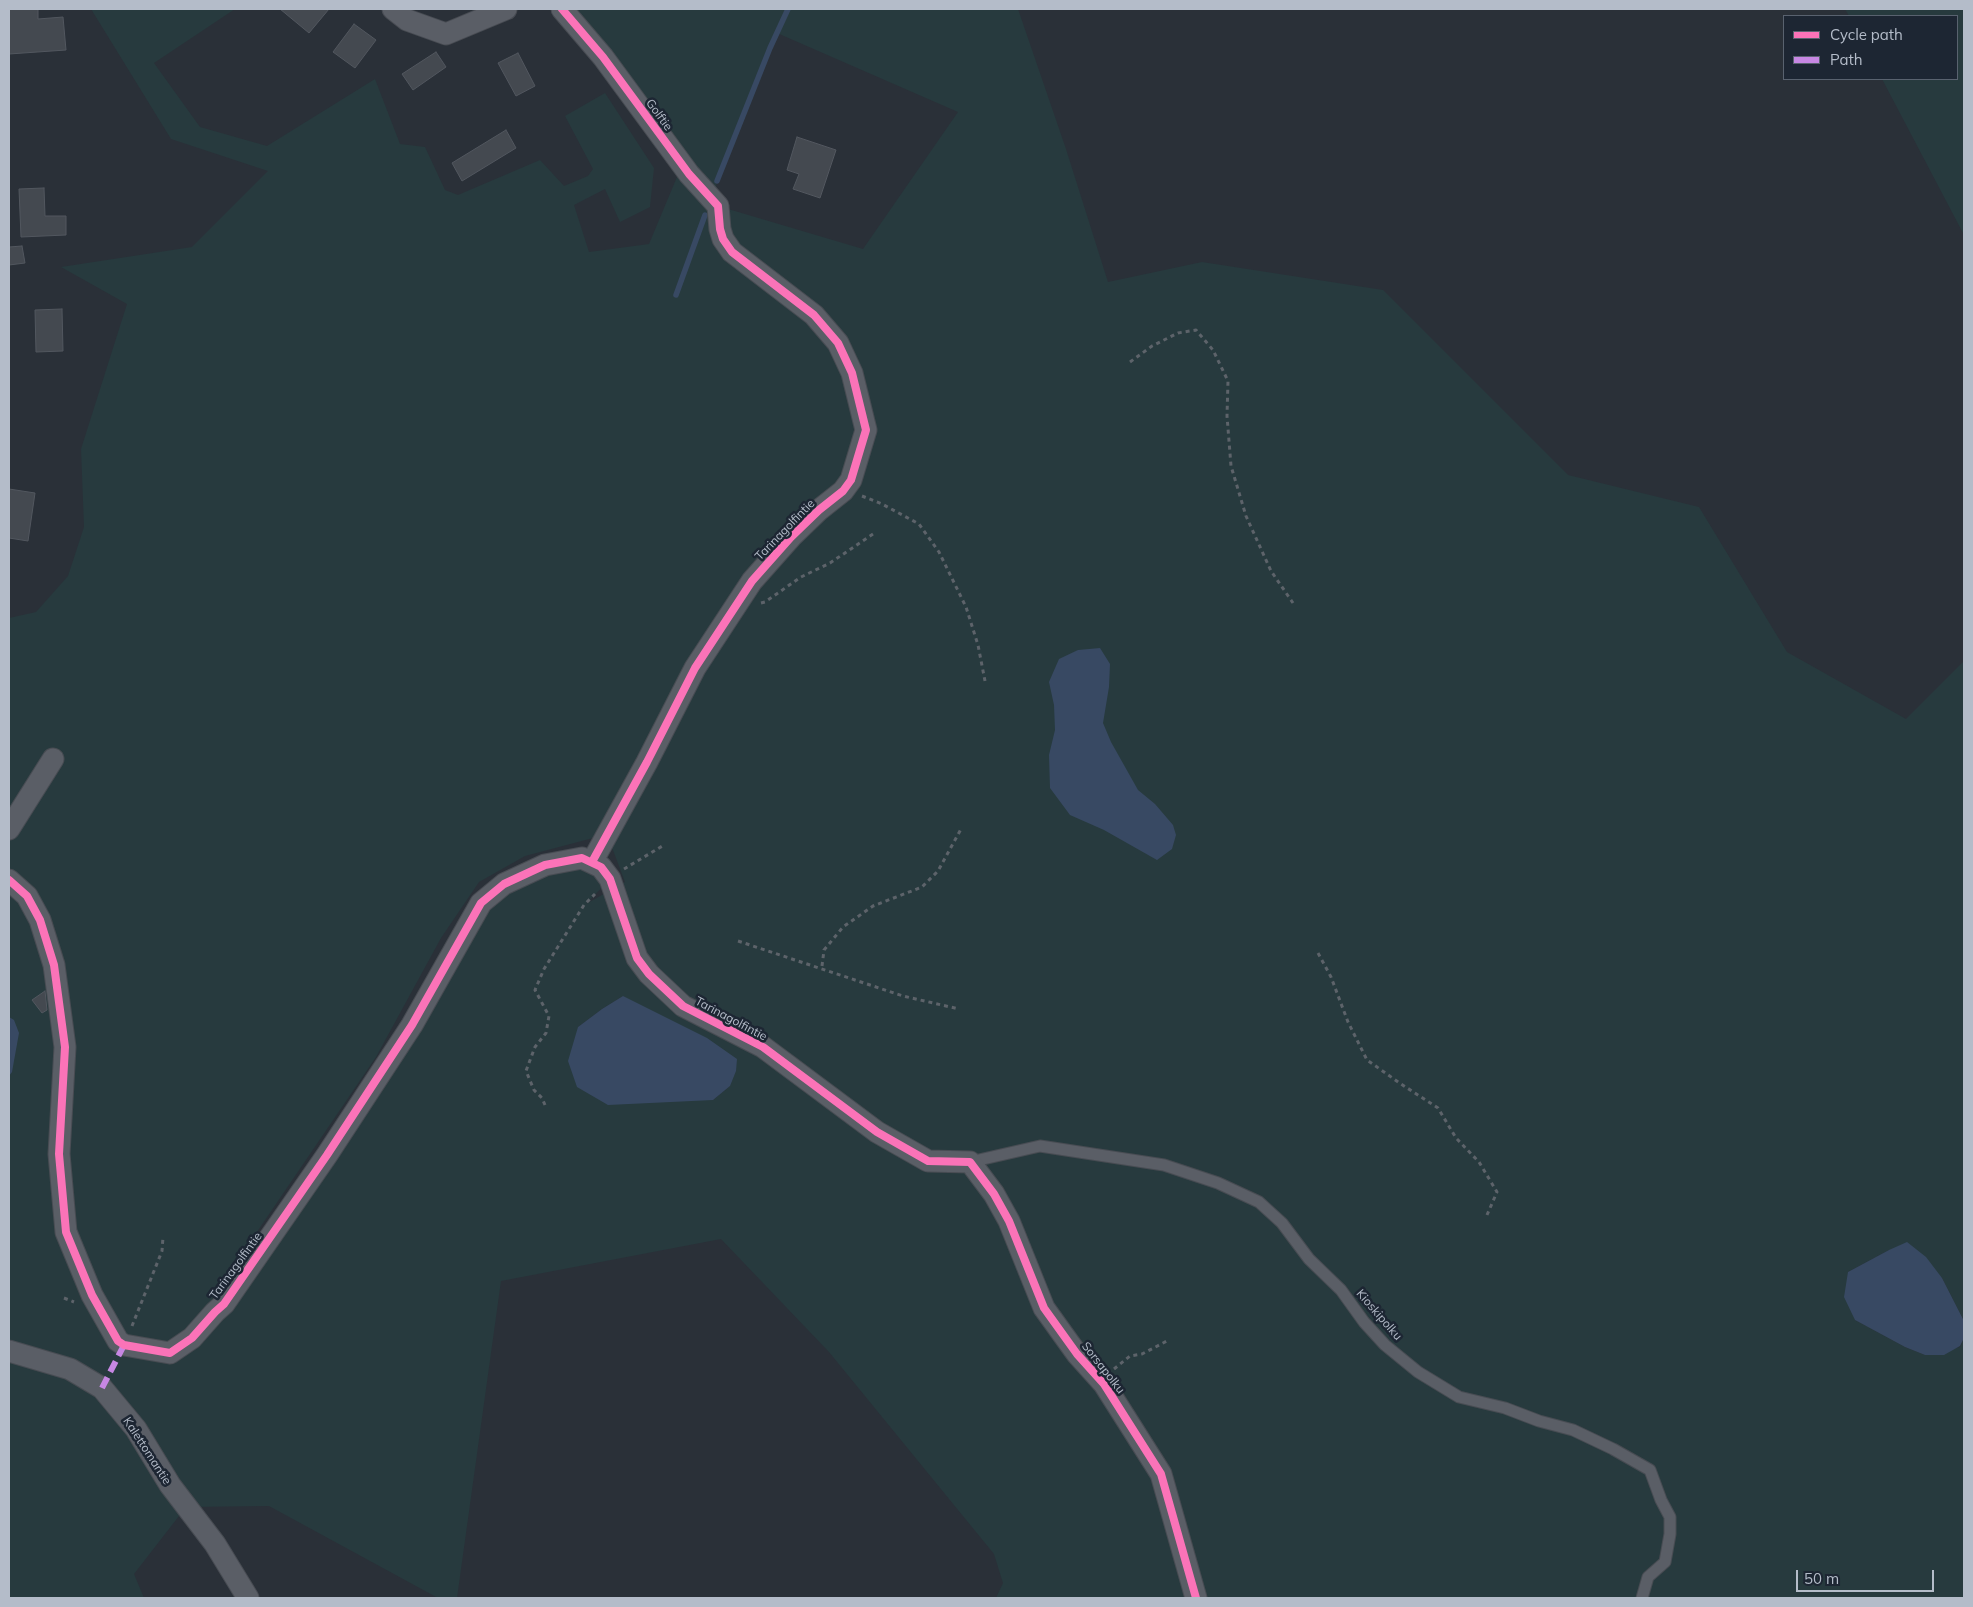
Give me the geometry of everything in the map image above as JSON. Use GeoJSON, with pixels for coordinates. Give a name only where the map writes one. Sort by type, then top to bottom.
{"type":"FeatureCollection","features":[{"type":"Feature","properties":{"kind":"street"},"geometry":{"type":"LineString","coordinates":[[393,9],[407,20],[446,34],[506,9]]}},
{"type":"Feature","properties":{"kind":"street","name":"Golftie"},"geometry":{"type":"LineString","coordinates":[[562,9],[603,57],[689,174],[718,206],[720,230],[723,240]]}},
{"type":"Feature","properties":{"kind":"street","name":"Tarinagolfintie"},"geometry":{"type":"LineString","coordinates":[[592,862],[647,762],[695,668],[752,581],[792,537],[852,480],[866,430],[852,373],[838,344],[814,315],[732,252],[723,240]]}},
{"type":"Feature","properties":{"kind":"street"},"geometry":{"type":"LineString","coordinates":[[9,829],[53,759]]}},
{"type":"Feature","properties":{"kind":"street","name":"Tarinagolfintie"},"geometry":{"type":"LineString","coordinates":[[124,1345],[170,1353],[192,1338],[224,1304],[327,1155],[412,1025],[481,902],[504,884],[546,865],[582,858],[600,867],[610,878],[637,958],[649,974],[683,1006],[763,1047],[876,1132],[928,1161],[970,1162]]}},
{"type":"Feature","properties":{"kind":"street"},"geometry":{"type":"LineString","coordinates":[[9,880],[27,896],[40,920],[54,964],[65,1047],[59,1154],[66,1232],[92,1295],[118,1341],[124,1345]]}},
{"type":"Feature","properties":{"kind":"street","name":"Sorsapolku"},"geometry":{"type":"LineString","coordinates":[[970,1162],[994,1194],[1009,1222],[1044,1308],[1077,1354],[1104,1384],[1161,1474],[1196,1598]]}},
{"type":"Feature","properties":{"kind":"street","name":"Kalettomantie"},"geometry":{"type":"LineString","coordinates":[[9,1351],[70,1369],[102,1388],[136,1429],[170,1485],[215,1544],[248,1598]]}},
{"type":"Feature","properties":{"kind":"lane","name":"Kioskipolku"},"geometry":{"type":"LineString","coordinates":[[970,1162],[1040,1146],[1164,1165],[1218,1183],[1259,1202],[1282,1223],[1309,1259],[1341,1290],[1364,1322],[1385,1345],[1418,1372],[1459,1397],[1505,1408],[1539,1421],[1573,1430],[1613,1449],[1650,1470],[1661,1500],[1670,1517],[1670,1534],[1665,1562],[1648,1577],[1642,1598]]}},
{"type":"Feature","properties":{"kind":"path"},"geometry":{"type":"LineString","coordinates":[[1130,362],[1152,346],[1178,333],[1196,330],[1213,350],[1228,381],[1227,416],[1231,466],[1246,516],[1271,571],[1293,603]]}},
{"type":"Feature","properties":{"kind":"path"},"geometry":{"type":"LineString","coordinates":[[846,486],[919,524],[939,552],[966,607],[978,645],[984,681]]}},
{"type":"Feature","properties":{"kind":"path"},"geometry":{"type":"LineString","coordinates":[[736,606],[765,602],[801,577],[830,562],[873,534]]}},
{"type":"Feature","properties":{"kind":"path"},"geometry":{"type":"LineString","coordinates":[[822,966],[824,950],[843,927],[873,906],[922,887],[938,871],[961,829]]}},
{"type":"Feature","properties":{"kind":"path"},"geometry":{"type":"LineString","coordinates":[[545,1105],[542,1098],[534,1090],[526,1071],[535,1047],[546,1033],[549,1016],[535,990],[544,968],[584,905],[610,878],[664,845]]}},
{"type":"Feature","properties":{"kind":"path"},"geometry":{"type":"LineString","coordinates":[[738,941],[903,996],[959,1009]]}},
{"type":"Feature","properties":{"kind":"path"},"geometry":{"type":"LineString","coordinates":[[1318,953],[1331,977],[1348,1022],[1367,1060],[1438,1108],[1456,1138],[1479,1162],[1497,1192],[1487,1214]]}},
{"type":"Feature","properties":{"kind":"path"},"geometry":{"type":"LineString","coordinates":[[124,1345],[162,1251],[164,1237]]}},
{"type":"Feature","properties":{"kind":"path"},"geometry":{"type":"LineString","coordinates":[[1104,1384],[1109,1374],[1130,1356],[1150,1350],[1166,1341]]}},
{"type":"Feature","properties":{"kind":"green space"},"geometry":{"type":"Polygon","coordinates":[[[91,9],[235,9],[154,63],[200,127],[267,146],[375,79],[400,144],[425,147],[445,190],[458,195],[540,160],[564,186],[588,176],[593,169],[565,116],[605,93],[654,168],[650,207],[620,222],[605,189],[574,205],[589,252],[649,244],[682,165],[562,9],[1018,9],[1066,149],[1108,282],[1202,262],[1383,290],[1568,475],[1699,507],[1787,652],[1906,719],[1964,661],[1964,1321],[1942,1278],[1889,1250],[1848,1272],[1855,1320],[1905,1347],[1925,1355],[1960,1347],[1964,1338],[1964,1598],[996,1598],[1003,1583],[994,1554],[829,1352],[721,1239],[501,1281],[457,1598],[438,1598],[269,1506],[186,1507],[134,1574],[144,1598],[9,1598],[9,618],[36,612],[68,576],[84,527],[81,449],[127,304],[61,267],[192,247],[268,171],[171,139],[91,9]],[[777,33],[716,182],[718,206],[863,249],[958,112],[777,33]],[[593,838],[525,856],[479,882],[441,938],[376,1057],[229,1273],[212,1294],[215,1311],[481,903],[582,858],[610,879],[586,904],[625,882],[613,850],[593,838]],[[623,996],[578,1027],[713,1100],[730,1086],[623,996]]]}},
{"type":"Feature","properties":{"kind":"green space"},"geometry":{"type":"Polygon","coordinates":[[[1845,9],[1964,9],[1964,235],[1883,80],[1958,80],[1958,15],[1848,15],[1845,9]]]}},
{"type":"Feature","properties":{"kind":"water"},"geometry":{"type":"Polygon","coordinates":[[[1100,648],[1110,664],[1109,687],[1103,723],[1111,742],[1138,790],[1155,804],[1173,825],[1176,835],[1172,849],[1157,860],[1104,830],[1070,815],[1050,788],[1049,755],[1055,730],[1054,705],[1049,682],[1059,659],[1078,650],[1100,648]]]}},
{"type":"Feature","properties":{"kind":"water"},"geometry":{"type":"Polygon","coordinates":[[[623,996],[707,1038],[737,1059],[736,1071],[730,1086],[713,1100],[608,1105],[577,1087],[568,1061],[578,1027],[623,996]]]}},
{"type":"Feature","properties":{"kind":"water"},"geometry":{"type":"Polygon","coordinates":[[[9,1017],[14,1020],[19,1033],[12,1072],[9,1076],[9,1017]]]}},
{"type":"Feature","properties":{"kind":"water"},"geometry":{"type":"Polygon","coordinates":[[[1907,1242],[1926,1257],[1942,1278],[1964,1321],[1964,1338],[1960,1346],[1944,1355],[1925,1355],[1905,1347],[1855,1320],[1844,1297],[1848,1272],[1907,1242]]]}},
{"type":"Feature","properties":{"kind":"building"},"geometry":{"type":"Polygon","coordinates":[[[9,9],[38,9],[38,19],[63,17],[66,50],[9,54],[9,9]]]}},
{"type":"Feature","properties":{"kind":"building"},"geometry":{"type":"Polygon","coordinates":[[[280,9],[329,9],[309,33],[280,9]]]}},
{"type":"Feature","properties":{"kind":"building"},"geometry":{"type":"Polygon","coordinates":[[[354,24],[376,40],[355,68],[333,52],[354,24]]]}},
{"type":"Feature","properties":{"kind":"building"},"geometry":{"type":"Polygon","coordinates":[[[436,52],[446,67],[413,90],[402,74],[436,52]]]}},
{"type":"Feature","properties":{"kind":"building"},"geometry":{"type":"Polygon","coordinates":[[[518,53],[535,86],[516,96],[498,63],[518,53]]]}},
{"type":"Feature","properties":{"kind":"building"},"geometry":{"type":"Polygon","coordinates":[[[506,130],[516,148],[462,181],[452,163],[506,130]]]}},
{"type":"Feature","properties":{"kind":"building"},"geometry":{"type":"Polygon","coordinates":[[[797,137],[836,150],[820,198],[793,189],[799,174],[787,170],[797,137]]]}},
{"type":"Feature","properties":{"kind":"building"},"geometry":{"type":"Polygon","coordinates":[[[44,188],[45,216],[66,216],[66,235],[21,237],[19,189],[44,188]]]}},
{"type":"Feature","properties":{"kind":"building"},"geometry":{"type":"Polygon","coordinates":[[[22,246],[25,263],[9,265],[9,247],[22,246]]]}},
{"type":"Feature","properties":{"kind":"building"},"geometry":{"type":"Polygon","coordinates":[[[62,309],[63,351],[36,352],[35,310],[62,309]]]}},
{"type":"Feature","properties":{"kind":"building"},"geometry":{"type":"Polygon","coordinates":[[[9,489],[35,493],[28,541],[9,538],[9,489]]]}},
{"type":"Feature","properties":{"kind":"building"},"geometry":{"type":"Polygon","coordinates":[[[45,991],[47,1010],[42,1013],[32,1000],[45,991]]]}},
{"type":"Feature","properties":{"kind":"waterway"},"geometry":{"type":"LineString","coordinates":[[717,181],[770,48],[788,9]]}},
{"type":"Feature","properties":{"kind":"waterway"},"geometry":{"type":"LineString","coordinates":[[676,295],[705,215]]}},
{"type":"Feature","properties":{"kind":"marked path"},"geometry":{"type":"LineString","coordinates":[[102,1388],[124,1345]]}},
{"type":"Feature","properties":{"kind":"cycle path"},"geometry":{"type":"LineString","coordinates":[[562,9],[603,57],[689,174],[718,206],[723,239],[732,252],[814,315],[838,343],[852,373],[866,430],[851,480],[843,491],[819,510],[791,537],[752,581],[695,668],[647,762],[592,862]]}},
{"type":"Feature","properties":{"kind":"cycle path"},"geometry":{"type":"LineString","coordinates":[[9,880],[27,896],[40,920],[54,965],[65,1047],[59,1154],[66,1232],[92,1295],[118,1341],[124,1345],[170,1353],[192,1338],[224,1304],[327,1155],[412,1025],[481,903],[504,884],[545,865],[582,858],[601,867],[610,879],[637,958],[649,974],[683,1006],[763,1047],[877,1132],[928,1161],[970,1162],[994,1194],[1009,1221],[1044,1308],[1077,1354],[1104,1384],[1161,1474],[1196,1598]]}}]}
